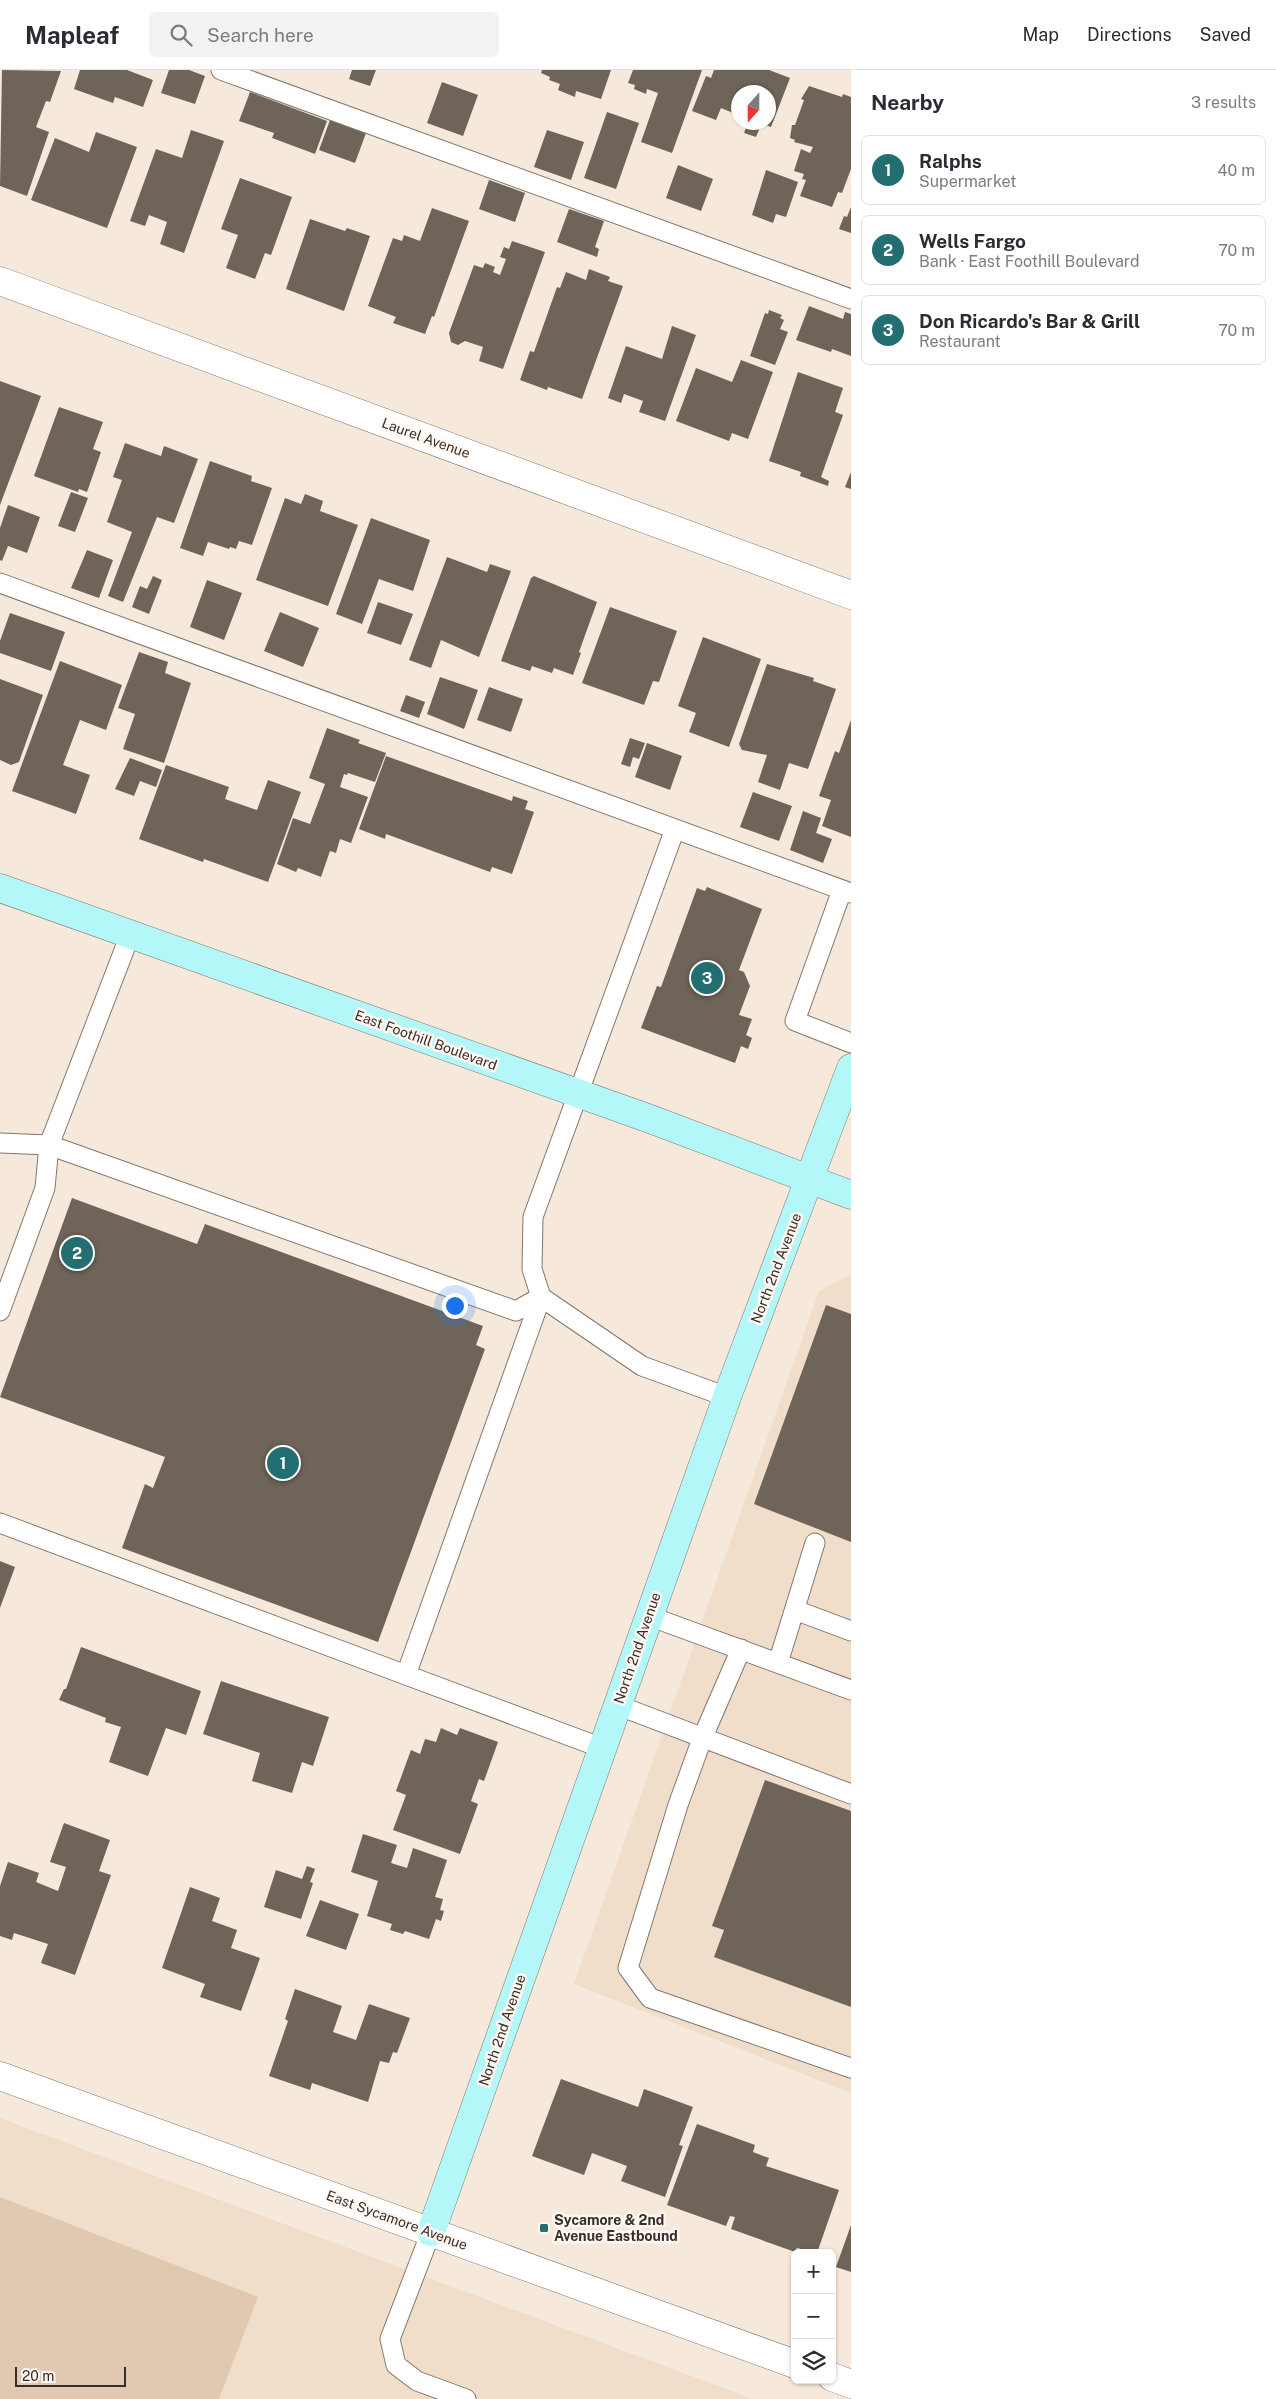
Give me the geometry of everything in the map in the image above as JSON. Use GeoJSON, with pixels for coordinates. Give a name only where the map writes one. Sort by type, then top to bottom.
{"type":"FeatureCollection","features":[{"type":"Feature","properties":{"kind":"street","name":"Laurel Avenue"},"geometry":{"type":"LineString","coordinates":[[0,281],[851,595]]}},
{"type":"Feature","properties":{"kind":"street","name":"East Foothill Boulevard"},"geometry":{"type":"LineString","coordinates":[[0,888],[654,1120],[851,1196]]}},
{"type":"Feature","properties":{"kind":"street","name":"North 2nd Avenue"},"geometry":{"type":"LineString","coordinates":[[431,2232],[726,1397],[851,1068]]}},
{"type":"Feature","properties":{"kind":"street","name":"East Sycamore Avenue"},"geometry":{"type":"LineString","coordinates":[[0,2076],[791,2363]]}},
{"type":"Feature","properties":{"kind":"street"},"geometry":{"type":"LineString","coordinates":[[836,2378],[851,2384]]}},
{"type":"Feature","properties":{"kind":"lane"},"geometry":{"type":"LineString","coordinates":[[221,70],[851,299]]}},
{"type":"Feature","properties":{"kind":"lane"},"geometry":{"type":"LineString","coordinates":[[0,583],[846,891],[795,1021],[851,1042]]}},
{"type":"Feature","properties":{"kind":"lane"},"geometry":{"type":"LineString","coordinates":[[406,1675],[541,1297],[532,1269],[533,1217],[675,829]]}},
{"type":"Feature","properties":{"kind":"lane"},"geometry":{"type":"LineString","coordinates":[[0,1312],[45,1188],[49,1144],[130,935]]}},
{"type":"Feature","properties":{"kind":"lane"},"geometry":{"type":"LineString","coordinates":[[0,1143],[49,1144],[516,1310],[541,1297]]}},
{"type":"Feature","properties":{"kind":"lane"},"geometry":{"type":"LineString","coordinates":[[541,1297],[642,1366],[726,1397]]}},
{"type":"Feature","properties":{"kind":"lane"},"geometry":{"type":"LineString","coordinates":[[0,1523],[602,1748]]}},
{"type":"Feature","properties":{"kind":"lane"},"geometry":{"type":"LineString","coordinates":[[778,1663],[815,1543]]}},
{"type":"Feature","properties":{"kind":"lane"},"geometry":{"type":"LineString","coordinates":[[795,1610],[851,1631]]}},
{"type":"Feature","properties":{"kind":"lane"},"geometry":{"type":"LineString","coordinates":[[649,1616],[851,1690]]}},
{"type":"Feature","properties":{"kind":"lane"},"geometry":{"type":"LineString","coordinates":[[741,1649],[702,1739],[678,1805],[628,1968],[650,1998],[851,2068]]}},
{"type":"Feature","properties":{"kind":"lane"},"geometry":{"type":"LineString","coordinates":[[617,1705],[702,1739],[851,1794]]}},
{"type":"Feature","properties":{"kind":"lane"},"geometry":{"type":"LineString","coordinates":[[431,2232],[390,2339],[396,2365],[417,2381],[466,2399]]}},
{"type":"Feature","properties":{"kind":"shaded area"},"geometry":{"type":"Polygon","coordinates":[[[851,1274],[851,2093],[574,1984],[819,1291],[851,1274]]]}},
{"type":"Feature","properties":{"kind":"shaded area"},"geometry":{"type":"Polygon","coordinates":[[[0,2118],[753,2399],[0,2399],[0,2118]]]}},
{"type":"Feature","properties":{"kind":"shaded area"},"geometry":{"type":"Polygon","coordinates":[[[0,2197],[258,2297],[219,2399],[0,2399],[0,2197]]]}},
{"type":"Feature","properties":{"kind":"building"},"geometry":{"type":"Polygon","coordinates":[[[2,70],[61,71],[50,102],[46,101],[36,127],[49,132],[27,196],[0,186],[2,70]]]}},
{"type":"Feature","properties":{"kind":"building"},"geometry":{"type":"Polygon","coordinates":[[[80,70],[127,70],[153,80],[143,107],[115,97],[113,103],[74,89],[80,70]]]}},
{"type":"Feature","properties":{"kind":"building"},"geometry":{"type":"Polygon","coordinates":[[[169,70],[189,70],[205,76],[195,104],[161,93],[169,70]]]}},
{"type":"Feature","properties":{"kind":"building"},"geometry":{"type":"Polygon","coordinates":[[[352,70],[376,70],[370,86],[349,79],[352,70]]]}},
{"type":"Feature","properties":{"kind":"building"},"geometry":{"type":"Polygon","coordinates":[[[542,70],[611,70],[601,99],[576,91],[575,97],[558,90],[560,84],[549,80],[550,77],[541,73],[542,70]]]}},
{"type":"Feature","properties":{"kind":"building"},"geometry":{"type":"Polygon","coordinates":[[[633,70],[702,70],[672,153],[641,142],[658,93],[647,89],[646,94],[634,89],[635,85],[628,83],[633,70]]]}},
{"type":"Feature","properties":{"kind":"building"},"geometry":{"type":"Polygon","coordinates":[[[714,70],[769,70],[790,78],[776,114],[776,85],[731,85],[731,112],[721,108],[716,120],[692,111],[706,76],[711,78],[714,70]]]}},
{"type":"Feature","properties":{"kind":"building"},"geometry":{"type":"Polygon","coordinates":[[[442,82],[478,95],[463,136],[427,123],[442,82]]]}},
{"type":"Feature","properties":{"kind":"building"},"geometry":{"type":"Polygon","coordinates":[[[809,86],[842,97],[843,94],[851,97],[851,169],[842,193],[838,192],[832,207],[800,196],[806,180],[802,179],[804,174],[794,171],[801,149],[810,153],[813,147],[794,142],[795,140],[790,138],[792,125],[795,125],[804,100],[801,99],[809,86]]]}},
{"type":"Feature","properties":{"kind":"building"},"geometry":{"type":"Polygon","coordinates":[[[250,92],[327,121],[315,154],[272,138],[274,133],[239,121],[250,92]]]}},
{"type":"Feature","properties":{"kind":"building"},"geometry":{"type":"Polygon","coordinates":[[[607,112],[639,123],[616,189],[584,178],[607,112]]]}},
{"type":"Feature","properties":{"kind":"building"},"geometry":{"type":"Polygon","coordinates":[[[330,120],[366,133],[355,163],[319,150],[330,120]]]}},
{"type":"Feature","properties":{"kind":"building"},"geometry":{"type":"Polygon","coordinates":[[[191,130],[224,141],[184,253],[160,244],[167,222],[149,215],[145,226],[130,221],[156,149],[182,158],[191,130]]]}},
{"type":"Feature","properties":{"kind":"building"},"geometry":{"type":"Polygon","coordinates":[[[547,130],[584,142],[571,180],[534,167],[547,130]]]}},
{"type":"Feature","properties":{"kind":"building"},"geometry":{"type":"Polygon","coordinates":[[[745,130],[759,130],[756,137],[744,133],[745,130]]]}},
{"type":"Feature","properties":{"kind":"building"},"geometry":{"type":"Polygon","coordinates":[[[96,132],[137,147],[107,228],[31,200],[55,138],[89,152],[96,132]]]}},
{"type":"Feature","properties":{"kind":"building"},"geometry":{"type":"Polygon","coordinates":[[[678,165],[713,179],[701,211],[666,198],[678,165]]]}},
{"type":"Feature","properties":{"kind":"building"},"geometry":{"type":"Polygon","coordinates":[[[766,170],[798,182],[786,217],[776,214],[773,223],[752,215],[766,170]]]}},
{"type":"Feature","properties":{"kind":"building"},"geometry":{"type":"Polygon","coordinates":[[[240,178],[292,197],[271,255],[265,253],[255,279],[226,268],[238,235],[221,229],[240,178]]]}},
{"type":"Feature","properties":{"kind":"building"},"geometry":{"type":"Polygon","coordinates":[[[489,180],[525,193],[515,222],[479,209],[489,180]]]}},
{"type":"Feature","properties":{"kind":"building"},"geometry":{"type":"Polygon","coordinates":[[[851,207],[851,233],[839,229],[844,216],[847,217],[851,207]]]}},
{"type":"Feature","properties":{"kind":"building"},"geometry":{"type":"Polygon","coordinates":[[[432,208],[469,221],[434,317],[432,316],[425,334],[393,323],[396,317],[368,306],[393,238],[402,241],[404,235],[420,241],[432,208]]]}},
{"type":"Feature","properties":{"kind":"building"},"geometry":{"type":"Polygon","coordinates":[[[569,209],[604,221],[595,247],[599,249],[597,257],[557,242],[569,209]]]}},
{"type":"Feature","properties":{"kind":"building"},"geometry":{"type":"Polygon","coordinates":[[[310,219],[345,231],[347,228],[370,236],[344,311],[286,289],[310,219]]]}},
{"type":"Feature","properties":{"kind":"building"},"geometry":{"type":"Polygon","coordinates":[[[512,241],[545,252],[503,369],[479,361],[483,347],[465,341],[458,345],[451,342],[449,333],[474,265],[483,268],[485,263],[495,267],[493,272],[500,275],[506,259],[500,257],[504,247],[509,249],[512,241]]]}},
{"type":"Feature","properties":{"kind":"building"},"geometry":{"type":"Polygon","coordinates":[[[589,269],[610,277],[608,281],[623,286],[582,399],[548,387],[547,390],[520,380],[530,351],[534,352],[557,287],[560,288],[566,272],[586,280],[589,269]]]}},
{"type":"Feature","properties":{"kind":"building"},"geometry":{"type":"Polygon","coordinates":[[[809,306],[843,319],[845,312],[851,314],[851,356],[832,349],[831,352],[796,340],[809,306]]]}},
{"type":"Feature","properties":{"kind":"building"},"geometry":{"type":"Polygon","coordinates":[[[769,310],[782,315],[780,318],[784,320],[780,329],[788,332],[775,365],[750,356],[765,313],[768,314],[769,310]]]}},
{"type":"Feature","properties":{"kind":"building"},"geometry":{"type":"Polygon","coordinates":[[[672,326],[696,335],[665,421],[639,412],[643,401],[624,394],[621,403],[608,398],[626,346],[662,359],[672,326]]]}},
{"type":"Feature","properties":{"kind":"building"},"geometry":{"type":"Polygon","coordinates":[[[741,360],[773,372],[748,439],[732,433],[729,441],[676,421],[696,368],[732,382],[741,360]]]}},
{"type":"Feature","properties":{"kind":"building"},"geometry":{"type":"Polygon","coordinates":[[[798,372],[843,388],[835,412],[843,415],[821,477],[829,481],[828,486],[800,476],[801,472],[769,461],[798,372]]]}},
{"type":"Feature","properties":{"kind":"building"},"geometry":{"type":"Polygon","coordinates":[[[0,381],[41,396],[0,505],[0,381]]]}},
{"type":"Feature","properties":{"kind":"building"},"geometry":{"type":"Polygon","coordinates":[[[59,407],[103,422],[93,449],[101,452],[87,492],[79,489],[78,492],[34,476],[59,407]]]}},
{"type":"Feature","properties":{"kind":"building"},"geometry":{"type":"Polygon","coordinates":[[[125,443],[161,456],[164,446],[198,459],[174,523],[157,517],[123,602],[108,596],[132,532],[107,522],[122,480],[113,477],[125,443]]]}},
{"type":"Feature","properties":{"kind":"building"},"geometry":{"type":"Polygon","coordinates":[[[210,461],[252,476],[251,481],[272,488],[252,545],[239,541],[236,549],[230,547],[229,549],[208,542],[203,556],[180,548],[210,461]]]}},
{"type":"Feature","properties":{"kind":"building"},"geometry":{"type":"Polygon","coordinates":[[[851,472],[851,489],[845,487],[851,472]]]}},
{"type":"Feature","properties":{"kind":"building"},"geometry":{"type":"Polygon","coordinates":[[[71,492],[88,498],[75,532],[58,526],[71,492]]]}},
{"type":"Feature","properties":{"kind":"building"},"geometry":{"type":"Polygon","coordinates":[[[305,494],[323,501],[320,511],[358,525],[328,606],[256,580],[285,498],[301,504],[305,494]]]}},
{"type":"Feature","properties":{"kind":"building"},"geometry":{"type":"Polygon","coordinates":[[[8,505],[40,517],[27,553],[8,546],[2,561],[0,560],[0,528],[8,505]]]}},
{"type":"Feature","properties":{"kind":"building"},"geometry":{"type":"Polygon","coordinates":[[[371,518],[430,540],[413,591],[379,579],[362,624],[336,614],[371,518]]]}},
{"type":"Feature","properties":{"kind":"building"},"geometry":{"type":"Polygon","coordinates":[[[87,550],[113,560],[99,598],[71,588],[87,550]]]}},
{"type":"Feature","properties":{"kind":"building"},"geometry":{"type":"Polygon","coordinates":[[[447,557],[487,572],[490,564],[511,571],[479,657],[441,640],[431,668],[409,660],[447,557]]]}},
{"type":"Feature","properties":{"kind":"building"},"geometry":{"type":"Polygon","coordinates":[[[153,576],[162,580],[149,614],[132,607],[140,586],[147,589],[153,576]]]}},
{"type":"Feature","properties":{"kind":"building"},"geometry":{"type":"Polygon","coordinates":[[[534,576],[597,602],[573,675],[554,668],[552,673],[532,666],[530,671],[501,661],[531,578],[534,576]]]}},
{"type":"Feature","properties":{"kind":"building"},"geometry":{"type":"Polygon","coordinates":[[[207,580],[242,593],[224,640],[190,627],[207,580]]]}},
{"type":"Feature","properties":{"kind":"building"},"geometry":{"type":"Polygon","coordinates":[[[378,602],[413,614],[401,645],[367,633],[378,602]]]}},
{"type":"Feature","properties":{"kind":"building"},"geometry":{"type":"Polygon","coordinates":[[[610,607],[677,631],[659,682],[653,681],[644,705],[582,683],[610,607]]]}},
{"type":"Feature","properties":{"kind":"building"},"geometry":{"type":"Polygon","coordinates":[[[280,612],[319,628],[303,667],[264,651],[280,612]]]}},
{"type":"Feature","properties":{"kind":"building"},"geometry":{"type":"Polygon","coordinates":[[[10,613],[65,632],[51,671],[0,653],[0,641],[10,613]]]}},
{"type":"Feature","properties":{"kind":"building"},"geometry":{"type":"Polygon","coordinates":[[[703,637],[761,659],[729,747],[689,732],[696,713],[678,706],[703,637]]]}},
{"type":"Feature","properties":{"kind":"building"},"geometry":{"type":"Polygon","coordinates":[[[139,652],[168,662],[165,673],[191,683],[164,763],[123,749],[135,714],[118,708],[139,652]]]}},
{"type":"Feature","properties":{"kind":"building"},"geometry":{"type":"Polygon","coordinates":[[[60,661],[122,685],[106,730],[80,720],[63,765],[90,775],[76,814],[12,791],[60,661]]]}},
{"type":"Feature","properties":{"kind":"building"},"geometry":{"type":"Polygon","coordinates":[[[767,664],[814,678],[813,681],[836,689],[808,769],[789,763],[780,790],[758,782],[767,755],[742,750],[739,744],[767,664]]]}},
{"type":"Feature","properties":{"kind":"building"},"geometry":{"type":"Polygon","coordinates":[[[440,677],[478,690],[464,729],[427,714],[440,677]]]}},
{"type":"Feature","properties":{"kind":"building"},"geometry":{"type":"Polygon","coordinates":[[[0,679],[43,695],[19,762],[11,765],[0,760],[0,679]]]}},
{"type":"Feature","properties":{"kind":"building"},"geometry":{"type":"Polygon","coordinates":[[[489,687],[523,699],[511,732],[477,720],[489,687]]]}},
{"type":"Feature","properties":{"kind":"building"},"geometry":{"type":"Polygon","coordinates":[[[406,695],[425,702],[419,718],[400,711],[406,695]]]}},
{"type":"Feature","properties":{"kind":"building"},"geometry":{"type":"Polygon","coordinates":[[[851,720],[851,837],[822,826],[831,800],[819,796],[835,751],[839,753],[851,720]]]}},
{"type":"Feature","properties":{"kind":"building"},"geometry":{"type":"Polygon","coordinates":[[[327,728],[360,740],[358,743],[386,753],[375,782],[348,773],[347,775],[344,774],[340,787],[368,797],[351,843],[340,839],[336,853],[330,851],[321,877],[298,868],[296,872],[277,864],[293,818],[310,824],[325,784],[309,778],[327,728]]]}},
{"type":"Feature","properties":{"kind":"building"},"geometry":{"type":"Polygon","coordinates":[[[630,738],[645,743],[639,759],[633,757],[630,767],[621,764],[630,738]]]}},
{"type":"Feature","properties":{"kind":"building"},"geometry":{"type":"Polygon","coordinates":[[[647,743],[682,756],[670,790],[635,777],[647,743]]]}},
{"type":"Feature","properties":{"kind":"building"},"geometry":{"type":"Polygon","coordinates":[[[386,756],[512,801],[513,796],[528,801],[525,809],[534,812],[512,874],[492,867],[490,872],[386,834],[385,839],[359,829],[386,756]]]}},
{"type":"Feature","properties":{"kind":"building"},"geometry":{"type":"Polygon","coordinates":[[[130,758],[162,770],[156,787],[140,781],[134,796],[115,789],[130,758]]]}},
{"type":"Feature","properties":{"kind":"building"},"geometry":{"type":"Polygon","coordinates":[[[166,765],[229,787],[225,799],[257,810],[268,780],[301,792],[268,882],[204,859],[203,862],[139,839],[166,765]]]}},
{"type":"Feature","properties":{"kind":"building"},"geometry":{"type":"Polygon","coordinates":[[[753,792],[792,806],[779,841],[740,827],[753,792]]]}},
{"type":"Feature","properties":{"kind":"building"},"geometry":{"type":"Polygon","coordinates":[[[803,811],[821,818],[816,833],[832,839],[823,863],[790,850],[803,811]]]}},
{"type":"Feature","properties":{"kind":"building"},"geometry":{"type":"Polygon","coordinates":[[[707,887],[762,909],[739,970],[744,972],[750,986],[739,1015],[752,1019],[746,1035],[752,1038],[748,1049],[741,1046],[735,1063],[641,1028],[657,986],[661,987],[697,888],[705,891],[707,887]]]}},
{"type":"Feature","properties":{"kind":"building"},"geometry":{"type":"Polygon","coordinates":[[[72,1198],[197,1244],[205,1224],[483,1326],[476,1345],[485,1349],[378,1642],[122,1548],[145,1484],[153,1488],[165,1457],[0,1397],[72,1198]]]}},
{"type":"Feature","properties":{"kind":"building"},"geometry":{"type":"Polygon","coordinates":[[[826,1305],[851,1314],[851,1542],[754,1504],[826,1305]]]}},
{"type":"Feature","properties":{"kind":"building"},"geometry":{"type":"Polygon","coordinates":[[[0,1561],[15,1567],[0,1608],[0,1561]]]}},
{"type":"Feature","properties":{"kind":"building"},"geometry":{"type":"Polygon","coordinates":[[[81,1647],[201,1691],[186,1735],[166,1728],[148,1776],[109,1762],[121,1727],[105,1722],[106,1718],[59,1700],[64,1689],[66,1689],[81,1647]]]}},
{"type":"Feature","properties":{"kind":"building"},"geometry":{"type":"Polygon","coordinates":[[[221,1681],[329,1717],[313,1766],[302,1762],[292,1793],[252,1781],[260,1753],[203,1734],[221,1681]]]}},
{"type":"Feature","properties":{"kind":"building"},"geometry":{"type":"Polygon","coordinates":[[[441,1728],[457,1735],[460,1728],[498,1742],[484,1781],[479,1779],[471,1801],[478,1804],[460,1854],[393,1830],[406,1795],[396,1791],[411,1750],[420,1754],[425,1739],[436,1742],[441,1728]]]}},
{"type":"Feature","properties":{"kind":"building"},"geometry":{"type":"Polygon","coordinates":[[[765,1780],[851,1811],[851,2007],[714,1957],[724,1930],[712,1926],[765,1780]]]}},
{"type":"Feature","properties":{"kind":"building"},"geometry":{"type":"Polygon","coordinates":[[[64,1823],[110,1840],[99,1871],[111,1875],[75,1975],[41,1963],[48,1944],[14,1933],[12,1940],[0,1936],[0,1886],[8,1862],[39,1873],[36,1882],[58,1891],[66,1867],[50,1862],[64,1823]]]}},
{"type":"Feature","properties":{"kind":"building"},"geometry":{"type":"Polygon","coordinates":[[[363,1834],[397,1845],[391,1863],[407,1868],[413,1848],[447,1860],[435,1897],[443,1899],[440,1910],[444,1911],[441,1921],[436,1919],[429,1939],[405,1931],[403,1934],[390,1930],[392,1924],[367,1916],[378,1881],[351,1872],[363,1834]]]}},
{"type":"Feature","properties":{"kind":"building"},"geometry":{"type":"Polygon","coordinates":[[[307,1866],[315,1869],[310,1882],[313,1883],[301,1919],[264,1907],[276,1870],[302,1879],[307,1866]]]}},
{"type":"Feature","properties":{"kind":"building"},"geometry":{"type":"Polygon","coordinates":[[[190,1887],[220,1898],[212,1921],[237,1930],[231,1948],[260,1958],[241,2011],[200,1997],[205,1984],[162,1968],[190,1887]]]}},
{"type":"Feature","properties":{"kind":"building"},"geometry":{"type":"Polygon","coordinates":[[[320,1900],[359,1914],[346,1950],[306,1936],[320,1900]]]}},
{"type":"Feature","properties":{"kind":"building"},"geometry":{"type":"Polygon","coordinates":[[[295,1989],[342,2006],[333,2032],[356,2040],[369,2004],[410,2018],[397,2053],[393,2052],[389,2063],[380,2061],[368,2102],[312,2083],[310,2090],[269,2076],[288,2021],[285,2019],[295,1989]]]}},
{"type":"Feature","properties":{"kind":"building"},"geometry":{"type":"Polygon","coordinates":[[[561,2079],[638,2107],[644,2089],[693,2107],[679,2145],[683,2146],[665,2197],[621,2181],[627,2166],[592,2153],[584,2175],[532,2156],[561,2079]]]}},
{"type":"Feature","properties":{"kind":"building"},"geometry":{"type":"Polygon","coordinates":[[[697,2124],[755,2145],[753,2152],[769,2158],[766,2166],[839,2190],[818,2249],[797,2248],[791,2251],[731,2229],[735,2217],[730,2216],[726,2226],[667,2205],[697,2124]]]}},
{"type":"Feature","properties":{"kind":"building"},"geometry":{"type":"Polygon","coordinates":[[[851,2225],[851,2272],[836,2267],[851,2225]]]}},
{"type":"Feature","properties":{"kind":"place","name":"Don Ricardo's Bar & Grill"},"geometry":{"type":"Point","coordinates":[707,978]}},
{"type":"Feature","properties":{"kind":"place","name":"Wells Fargo"},"geometry":{"type":"Point","coordinates":[77,1253]}},
{"type":"Feature","properties":{"kind":"place","name":"Ralphs"},"geometry":{"type":"Point","coordinates":[283,1463]}},
{"type":"Feature","properties":{"kind":"place","name":"Sycamore & 2nd Avenue Eastbound"},"geometry":{"type":"Point","coordinates":[544,2228]}}]}
